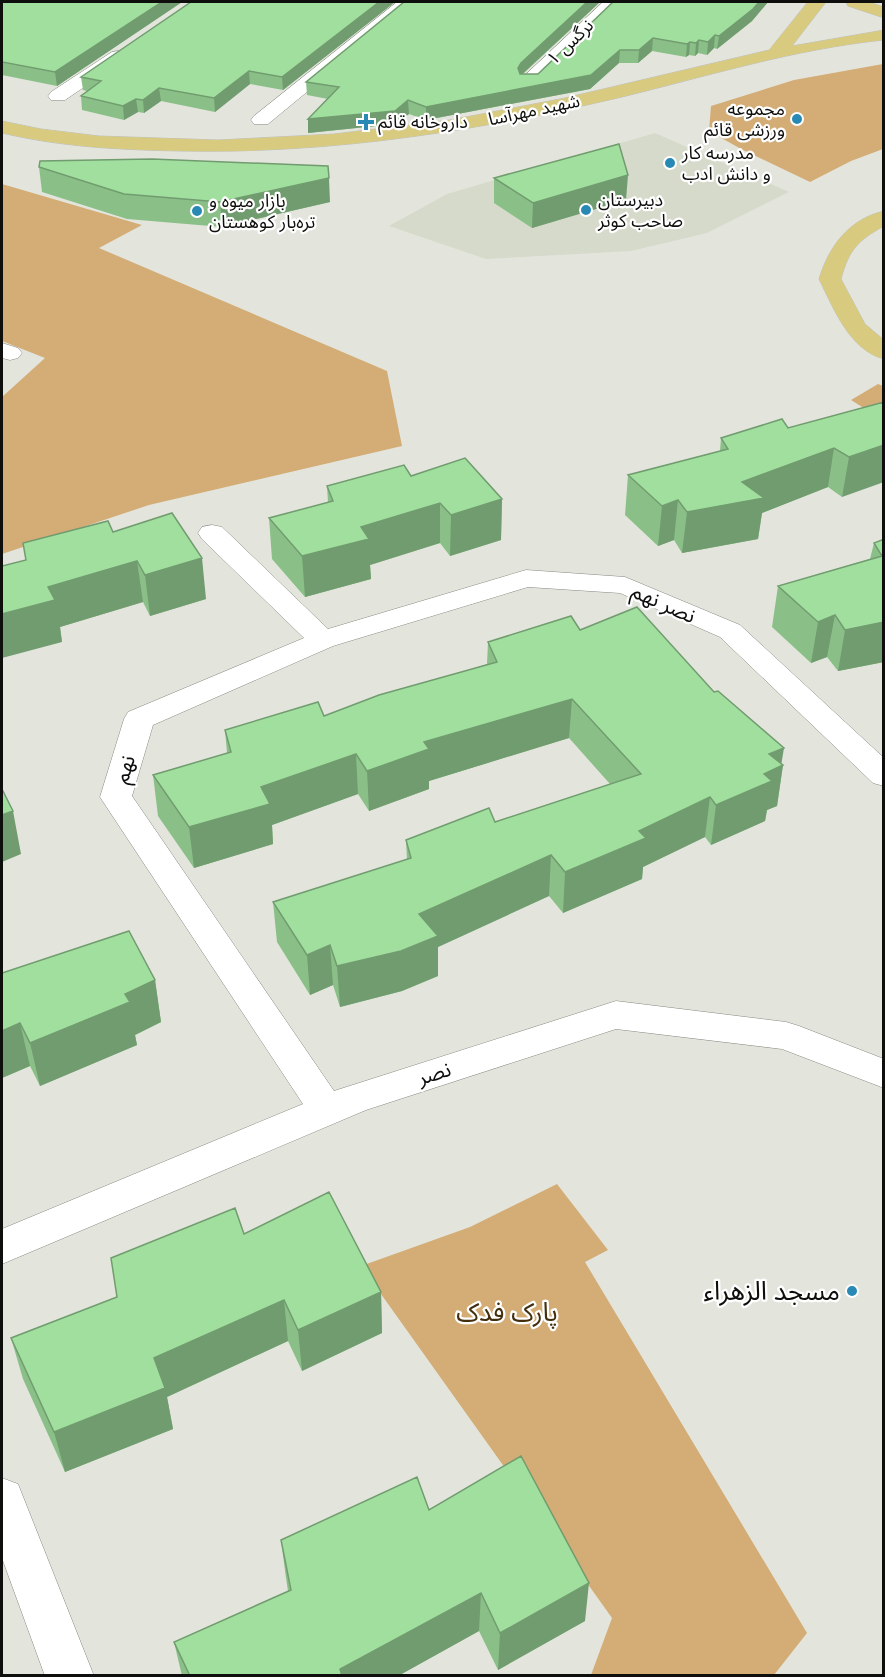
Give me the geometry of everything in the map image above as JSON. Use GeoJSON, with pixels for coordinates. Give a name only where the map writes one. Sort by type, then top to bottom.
{"type":"FeatureCollection","features":[{"type":"Feature","properties":{"kind":"main road"},"geometry":{"type":"LineString","coordinates":[[775,55],[818,2]]}},
{"type":"Feature","properties":{"kind":"main road"},"geometry":{"type":"LineString","coordinates":[[854,2],[884,13]]}},
{"type":"Feature","properties":{"kind":"main road","name":"شهید مهرآسا"},"geometry":{"type":"LineString","coordinates":[[2,127],[30,134],[104,143],[161,146],[227,147],[362,139],[524,114],[775,55],[863,36],[884,34]]}},
{"type":"Feature","properties":{"kind":"main road"},"geometry":{"type":"LineString","coordinates":[[884,217],[849,236],[835,260],[830,279],[855,328],[884,352]]}},
{"type":"Feature","properties":{"kind":"street"},"geometry":{"type":"LineString","coordinates":[[261,120],[407,2]]}},
{"type":"Feature","properties":{"kind":"street","name":"نرگس ۱"},"geometry":{"type":"LineString","coordinates":[[529,82],[612,2]]}},
{"type":"Feature","properties":{"kind":"street"},"geometry":{"type":"LineString","coordinates":[[58,96],[133,45]]}},
{"type":"Feature","properties":{"kind":"street"},"geometry":{"type":"LineString","coordinates":[[212,533],[323,640]]}},
{"type":"Feature","properties":{"kind":"street","name":"نصر نهم"},"geometry":{"type":"LineString","coordinates":[[323,640],[526,578],[625,585],[730,631],[884,776]]}},
{"type":"Feature","properties":{"kind":"street","name":"نهم"},"geometry":{"type":"LineString","coordinates":[[323,640],[139,719],[116,796],[327,1110]]}},
{"type":"Feature","properties":{"kind":"street","name":"نصر"},"geometry":{"type":"LineString","coordinates":[[2,1247],[353,1099],[616,1014],[786,1036],[884,1074]]}},
{"type":"Feature","properties":{"kind":"street"},"geometry":{"type":"LineString","coordinates":[[2,1499],[70,1676]]}},
{"type":"Feature","properties":{"kind":"shaded area","name":"دبيرستان صاحب كوثر"},"geometry":{"type":"Polygon","coordinates":[[[655,133],[789,192],[707,233],[631,251],[486,259],[389,226],[447,194],[655,133]]]}},
{"type":"Feature","properties":{"kind":"green space","name":"مجموعه ورزشی قائم"},"geometry":{"type":"Polygon","coordinates":[[[883,64],[883,149],[851,161],[810,182],[709,131],[711,106],[794,80],[883,64]]]}},
{"type":"Feature","properties":{"kind":"green space"},"geometry":{"type":"Polygon","coordinates":[[[2,184],[142,225],[99,248],[387,371],[402,446],[149,505],[2,554],[2,397],[45,358],[2,341],[2,184]]]}},
{"type":"Feature","properties":{"kind":"green space"},"geometry":{"type":"Polygon","coordinates":[[[878,384],[883,386],[883,420],[851,400],[878,384]]]}},
{"type":"Feature","properties":{"kind":"green space","name":"پارک فدک"},"geometry":{"type":"Polygon","coordinates":[[[557,1184],[608,1250],[585,1262],[807,1633],[774,1675],[591,1675],[612,1618],[361,1266],[470,1227],[557,1184]]]}},
{"type":"Feature","properties":{"kind":"building"},"geometry":{"type":"Polygon","coordinates":[[[2,2],[162,2],[55,72],[2,62],[2,2]]]}},
{"type":"Feature","properties":{"kind":"building"},"geometry":{"type":"Polygon","coordinates":[[[191,2],[379,2],[282,77],[249,71],[214,98],[159,88],[143,100],[136,99],[123,106],[81,96],[101,81],[81,77],[191,2]]]}},
{"type":"Feature","properties":{"kind":"building"},"geometry":{"type":"Polygon","coordinates":[[[404,2],[587,2],[518,68],[520,74],[538,74],[613,2],[759,2],[719,36],[715,35],[708,42],[699,40],[696,43],[687,44],[653,38],[639,50],[620,50],[591,75],[426,107],[408,100],[395,111],[308,119],[339,87],[306,82],[404,2]]]}},
{"type":"Feature","properties":{"kind":"building"},"geometry":{"type":"Polygon","coordinates":[[[619,144],[628,175],[533,203],[494,178],[619,144]]]}},
{"type":"Feature","properties":{"kind":"building"},"geometry":{"type":"Polygon","coordinates":[[[152,159],[328,166],[329,178],[220,202],[124,194],[39,167],[40,161],[152,159]]]}},
{"type":"Feature","properties":{"kind":"building"},"geometry":{"type":"Polygon","coordinates":[[[884,402],[884,445],[849,457],[834,448],[742,482],[764,498],[687,512],[678,500],[662,506],[628,475],[728,449],[721,438],[782,419],[788,428],[884,402]]]}},
{"type":"Feature","properties":{"kind":"building"},"geometry":{"type":"Polygon","coordinates":[[[465,458],[502,499],[451,515],[440,503],[361,527],[369,539],[302,556],[269,518],[333,501],[327,486],[404,465],[411,476],[465,458]]]}},
{"type":"Feature","properties":{"kind":"building"},"geometry":{"type":"Polygon","coordinates":[[[172,513],[202,558],[145,575],[137,561],[48,587],[55,600],[2,614],[2,566],[26,560],[23,543],[108,521],[113,532],[172,513]]]}},
{"type":"Feature","properties":{"kind":"building"},"geometry":{"type":"Polygon","coordinates":[[[884,539],[884,622],[845,630],[835,615],[818,622],[778,586],[882,556],[874,543],[884,539]]]}},
{"type":"Feature","properties":{"kind":"building"},"geometry":{"type":"Polygon","coordinates":[[[637,607],[714,692],[718,691],[784,748],[769,754],[783,765],[764,774],[772,781],[716,805],[710,797],[639,831],[646,838],[565,872],[551,855],[419,914],[438,936],[401,951],[337,966],[330,945],[307,955],[273,902],[411,858],[406,840],[489,808],[495,822],[641,774],[572,699],[424,742],[429,749],[367,771],[356,754],[261,787],[270,804],[189,827],[153,775],[231,752],[225,730],[318,702],[324,716],[379,695],[497,662],[488,642],[571,616],[580,630],[637,607]]]}},
{"type":"Feature","properties":{"kind":"building"},"geometry":{"type":"Polygon","coordinates":[[[2,789],[13,811],[2,815],[2,789]]]}},
{"type":"Feature","properties":{"kind":"building"},"geometry":{"type":"Polygon","coordinates":[[[129,931],[155,980],[125,994],[130,1002],[30,1043],[20,1023],[2,1031],[2,973],[129,931]]]}},
{"type":"Feature","properties":{"kind":"building"},"geometry":{"type":"Polygon","coordinates":[[[329,1192],[381,1292],[298,1330],[284,1300],[154,1358],[165,1388],[54,1432],[11,1338],[117,1297],[111,1258],[235,1208],[244,1234],[329,1192]]]}},
{"type":"Feature","properties":{"kind":"building"},"geometry":{"type":"Polygon","coordinates":[[[521,1456],[589,1583],[500,1633],[481,1593],[340,1669],[342,1676],[190,1676],[174,1642],[291,1590],[281,1540],[417,1477],[429,1510],[521,1456]]]}},
{"type":"Feature","properties":{"kind":"place","name":"مجموعه ورزشی قائم"},"geometry":{"type":"Point","coordinates":[797,119]}},
{"type":"Feature","properties":{"kind":"place","name":"داروخانه قائم"},"geometry":{"type":"Point","coordinates":[366,122]}},
{"type":"Feature","properties":{"kind":"place","name":"مدرسه کار و دانش ادب"},"geometry":{"type":"Point","coordinates":[670,163]}},
{"type":"Feature","properties":{"kind":"place","name":"دبيرستان صاحب كوثر"},"geometry":{"type":"Point","coordinates":[586,210]}},
{"type":"Feature","properties":{"kind":"place","name":"بازار میوه و تره‌بار کوهستان"},"geometry":{"type":"Point","coordinates":[197,211]}},
{"type":"Feature","properties":{"kind":"place","name":"مسجد الزهراء"},"geometry":{"type":"Point","coordinates":[852,1291]}}]}
